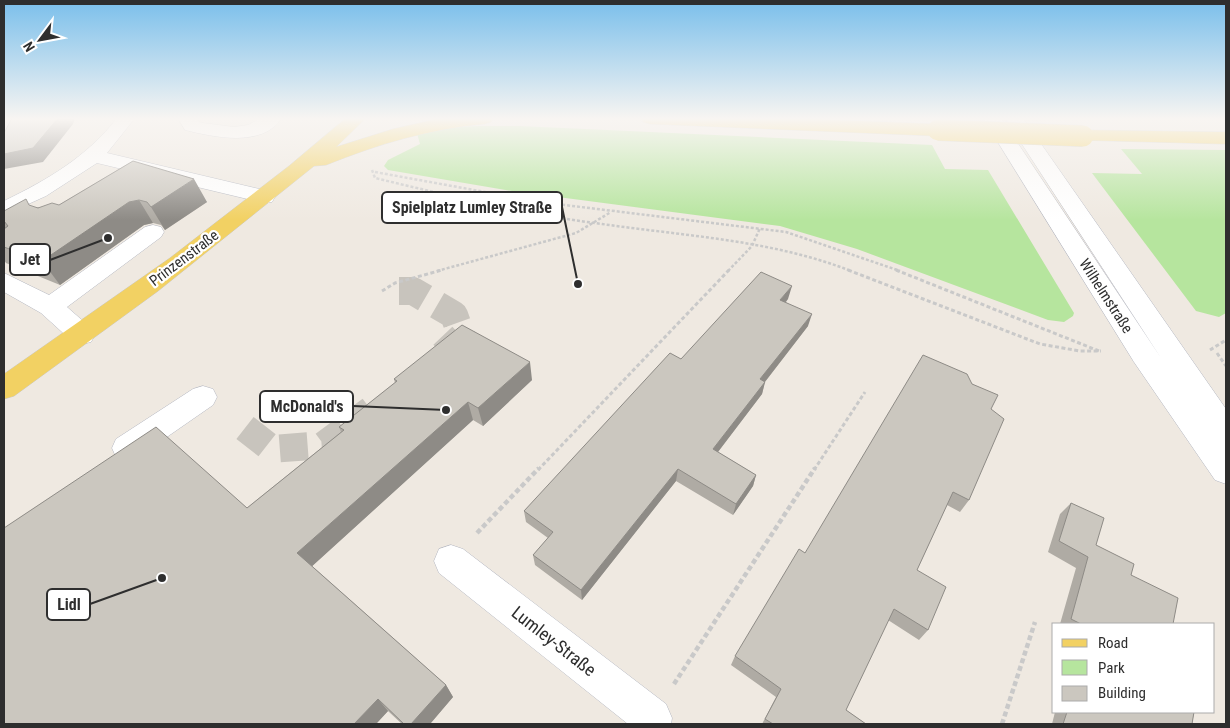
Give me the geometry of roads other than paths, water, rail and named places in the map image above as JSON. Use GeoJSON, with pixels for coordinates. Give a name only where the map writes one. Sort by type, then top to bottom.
{"type":"FeatureCollection","features":[{"type":"Feature","properties":{"kind":"main road","name":"Prinzenstraße"},"geometry":{"type":"LineString","coordinates":[[4,388],[82,335],[303,167],[320,152]]}},
{"type":"Feature","properties":{"kind":"main road"},"geometry":{"type":"LineString","coordinates":[[303,167],[345,152]]}},
{"type":"Feature","properties":{"kind":"street"},"geometry":{"type":"LineString","coordinates":[[4,209],[63,178],[98,152]]}},
{"type":"Feature","properties":{"kind":"street","name":"Wilhelmstraße"},"geometry":{"type":"LineString","coordinates":[[1014,152],[1144,355],[1226,470]]}},
{"type":"Feature","properties":{"kind":"street","name":"Wilhelmstraße"},"geometry":{"type":"LineString","coordinates":[[1037,152],[1226,433]]}},
{"type":"Feature","properties":{"kind":"street"},"geometry":{"type":"LineString","coordinates":[[94,156],[264,197]]}},
{"type":"Feature","properties":{"kind":"street"},"geometry":{"type":"LineString","coordinates":[[119,182],[142,167]]}},
{"type":"Feature","properties":{"kind":"street"},"geometry":{"type":"LineString","coordinates":[[198,200],[219,185]]}},
{"type":"Feature","properties":{"kind":"street"},"geometry":{"type":"LineString","coordinates":[[50,307],[153,232]]}},
{"type":"Feature","properties":{"kind":"street"},"geometry":{"type":"LineString","coordinates":[[4,281],[50,307],[82,335]]}},
{"type":"Feature","properties":{"kind":"street"},"geometry":{"type":"LineString","coordinates":[[103,464],[203,397]]}},
{"type":"Feature","properties":{"kind":"street","name":"Lumley-Straße"},"geometry":{"type":"LineString","coordinates":[[451,561],[651,721]]}},
{"type":"Feature","properties":{"kind":"tunnel"},"geometry":{"type":"LineString","coordinates":[[399,291],[413,291],[454,315],[462,337],[443,355]]}},
{"type":"Feature","properties":{"kind":"tunnel"},"geometry":{"type":"LineString","coordinates":[[245,428],[272,449],[324,445],[371,410]]}},
{"type":"Feature","properties":{"kind":"place","name":"Jet"},"geometry":{"type":"Point","coordinates":[108,238]}},
{"type":"Feature","properties":{"kind":"place","name":"Spielplatz Lumley Straße"},"geometry":{"type":"Point","coordinates":[578,284]}},
{"type":"Feature","properties":{"kind":"place","name":"McDonald's"},"geometry":{"type":"Point","coordinates":[446,410]}},
{"type":"Feature","properties":{"kind":"place","name":"Lidl"},"geometry":{"type":"Point","coordinates":[162,578]}}]}
